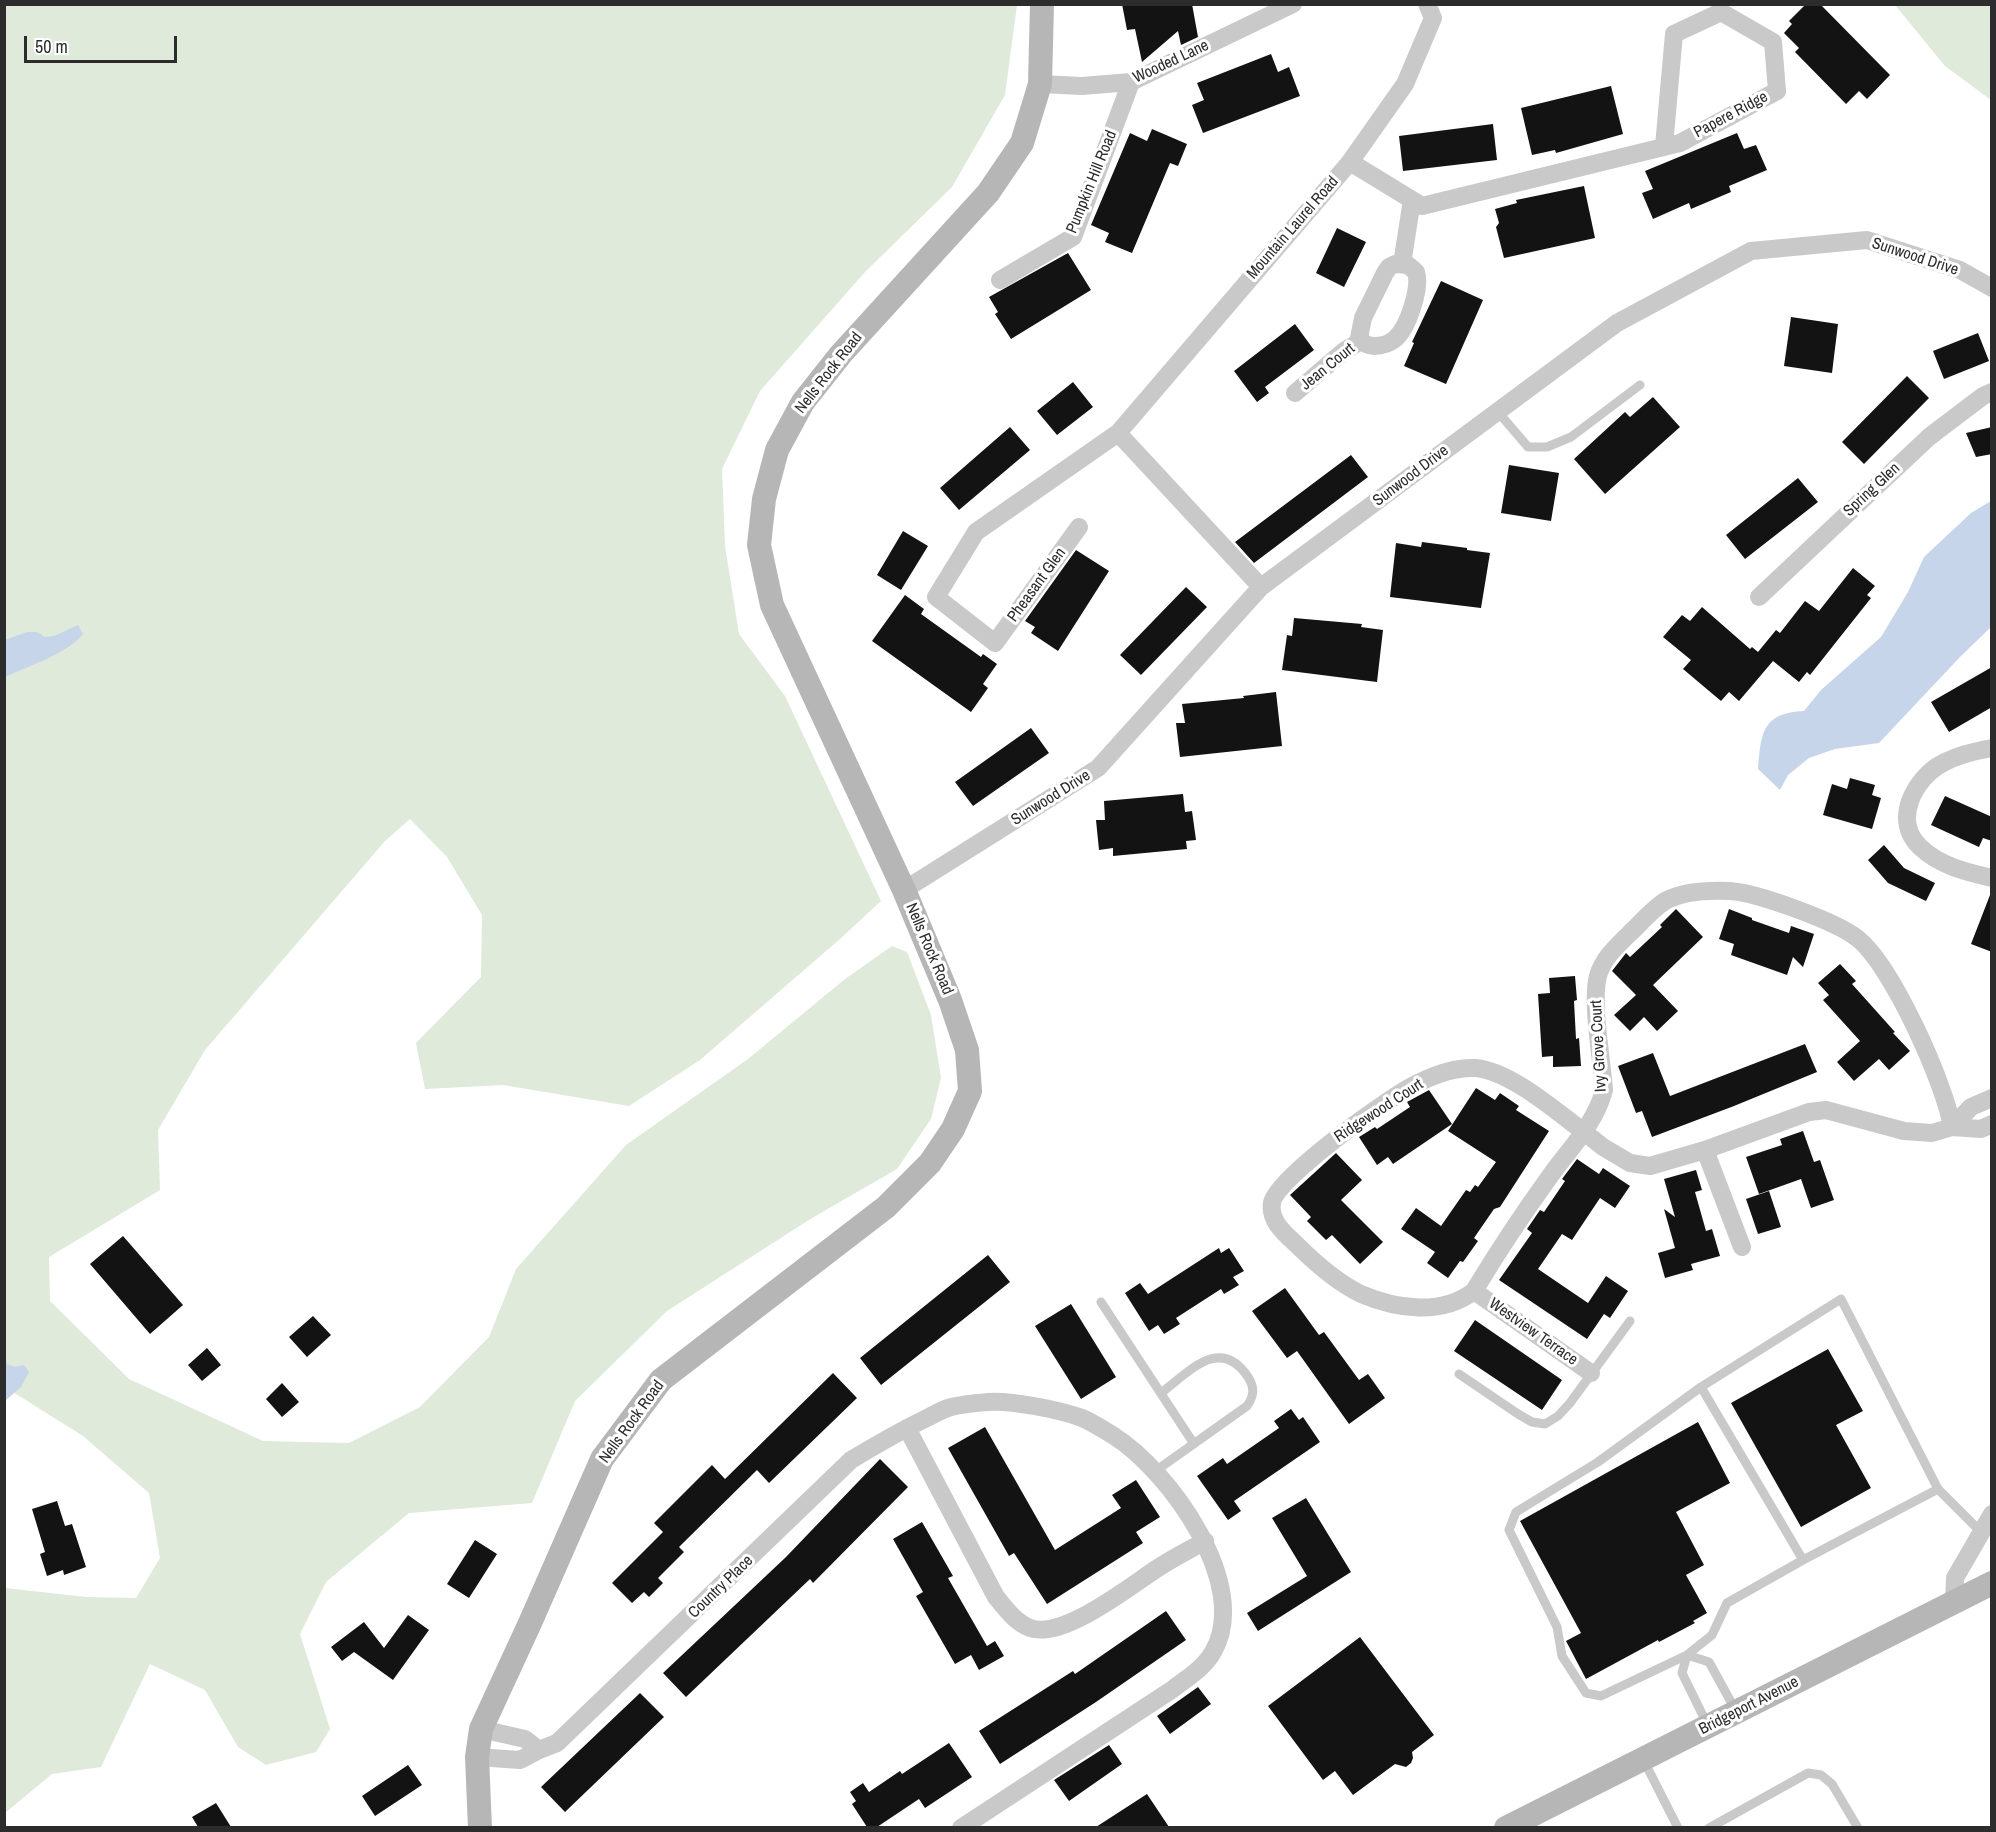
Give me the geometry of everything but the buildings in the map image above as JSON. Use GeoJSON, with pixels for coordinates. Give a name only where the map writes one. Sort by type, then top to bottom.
{"type":"FeatureCollection","features":[{"type":"Feature","properties":{"kind":"main road","name":"Nells Rock Road"},"geometry":{"type":"LineString","coordinates":[[480,1827],[477,1757],[481,1729],[602,1459],[661,1380],[886,1207],[930,1163],[953,1129],[970,1091],[968,1050],[950,1000],[904,890],[772,605],[759,545],[764,499],[777,450],[803,402],[841,354],[988,193],[1022,143],[1040,84],[1042,4]]}},
{"type":"Feature","properties":{"kind":"main road","name":"Bridgeport Avenue"},"geometry":{"type":"LineString","coordinates":[[1506,1827],[1992,1583]]}},
{"type":"Feature","properties":{"kind":"street","name":"Wooded Lane"},"geometry":{"type":"LineString","coordinates":[[1040,84],[1082,86],[1131,82],[1293,4]]}},
{"type":"Feature","properties":{"kind":"street","name":"Mountain Laurel Road"},"geometry":{"type":"LineString","coordinates":[[996,643],[936,597],[976,532],[1118,433],[1350,162],[1405,84],[1433,18],[1427,4]]}},
{"type":"Feature","properties":{"kind":"street","name":"Papere Ridge"},"geometry":{"type":"LineString","coordinates":[[1350,162],[1422,206],[1680,143],[1777,91],[1773,42],[1720,12],[1674,34],[1664,146]]}},
{"type":"Feature","properties":{"kind":"street","name":"Pumpkin Hill Road"},"geometry":{"type":"LineString","coordinates":[[1000,280],[1073,237],[1131,82]]}},
{"type":"Feature","properties":{"kind":"street"},"geometry":{"type":"LineString","coordinates":[[1402,264],[1412,200]]}},
{"type":"Feature","properties":{"kind":"street","name":"Sunwood Drive"},"geometry":{"type":"LineString","coordinates":[[904,890],[1098,768],[1261,587],[1617,323],[1751,251],[1867,240],[1960,270],[1992,288]]}},
{"type":"Feature","properties":{"kind":"street","name":"Jean Court"},"geometry":{"type":"LineString","coordinates":[[1402,264],[1414,269],[1418,278],[1418,285],[1404,325],[1394,340],[1387,344],[1369,346],[1361,341],[1359,331],[1363,318],[1389,267],[1402,264]]}},
{"type":"Feature","properties":{"kind":"street","name":"Jean Court"},"geometry":{"type":"LineString","coordinates":[[1295,393],[1344,351],[1361,341]]}},
{"type":"Feature","properties":{"kind":"street","name":"Spring Glen"},"geometry":{"type":"LineString","coordinates":[[1760,597],[1929,437],[1983,396],[1992,392]]}},
{"type":"Feature","properties":{"kind":"street"},"geometry":{"type":"LineString","coordinates":[[1118,433],[1261,587]]}},
{"type":"Feature","properties":{"kind":"street","name":"Pheasant Glen"},"geometry":{"type":"LineString","coordinates":[[996,643],[1079,527]]}},
{"type":"Feature","properties":{"kind":"street"},"geometry":{"type":"LineString","coordinates":[[1992,748],[1953,758],[1930,771],[1915,789],[1910,800],[1906,823],[1908,832],[1919,846],[1936,860],[1955,869],[1992,878]]}},
{"type":"Feature","properties":{"kind":"street","name":"Ivy Grove Court"},"geometry":{"type":"LineString","coordinates":[[1584,1132],[1594,1119],[1604,1090],[1596,1000],[1597,979],[1601,967],[1608,956],[1630,933],[1667,900],[1705,892],[1732,891],[1783,905],[1834,925],[1857,939],[1875,957],[1892,984],[1926,1052],[1949,1107],[1952,1127]]}},
{"type":"Feature","properties":{"kind":"street","name":"Ridgewood Court"},"geometry":{"type":"LineString","coordinates":[[1474,1291],[1464,1299],[1425,1308],[1399,1305],[1361,1293],[1306,1255],[1283,1232],[1272,1216],[1272,1201],[1282,1187],[1333,1140],[1417,1083],[1440,1073],[1476,1068],[1498,1074],[1584,1132]]}},
{"type":"Feature","properties":{"kind":"street"},"geometry":{"type":"LineString","coordinates":[[1952,1127],[1971,1107],[1992,1098]]}},
{"type":"Feature","properties":{"kind":"street"},"geometry":{"type":"LineString","coordinates":[[1474,1291],[1518,1221],[1566,1153],[1584,1132],[1603,1147],[1630,1163],[1650,1166],[1705,1150],[1809,1112],[1826,1110],[1904,1131],[1932,1133],[1952,1127],[1981,1129],[1992,1124]]}},
{"type":"Feature","properties":{"kind":"street"},"geometry":{"type":"LineString","coordinates":[[1705,1150],[1742,1247]]}},
{"type":"Feature","properties":{"kind":"street","name":"Westview Terrace"},"geometry":{"type":"LineString","coordinates":[[1474,1291],[1592,1373]]}},
{"type":"Feature","properties":{"kind":"street","name":"Country Place"},"geometry":{"type":"LineString","coordinates":[[477,1757],[520,1760],[557,1743],[851,1460],[887,1438],[951,1407],[991,1401],[1036,1407],[1082,1418],[1114,1436],[1142,1457],[1176,1497],[1205,1541],[1222,1591],[1221,1632],[1214,1652],[1199,1669],[1173,1689],[962,1827]]}},
{"type":"Feature","properties":{"kind":"street"},"geometry":{"type":"LineString","coordinates":[[907,1428],[996,1597],[1009,1614],[1029,1628],[1044,1630],[1060,1627],[1087,1614],[1161,1566],[1205,1541]]}},
{"type":"Feature","properties":{"kind":"street"},"geometry":{"type":"LineString","coordinates":[[1954,1602],[1955,1578],[1992,1514]]}},
{"type":"Feature","properties":{"kind":"street"},"geometry":{"type":"LineString","coordinates":[[481,1729],[525,1739],[539,1750]]}},
{"type":"Feature","properties":{"kind":"lane"},"geometry":{"type":"LineString","coordinates":[[1498,412],[1528,447],[1547,447],[1570,437],[1640,385]]}},
{"type":"Feature","properties":{"kind":"lane"},"geometry":{"type":"LineString","coordinates":[[1938,1489],[1727,1603],[1712,1635],[1687,1655],[1601,1696],[1586,1693],[1562,1656],[1557,1627],[1509,1530],[1516,1512],[1598,1462],[1701,1387],[1841,1299],[1938,1489],[1982,1532]]}},
{"type":"Feature","properties":{"kind":"lane"},"geometry":{"type":"LineString","coordinates":[[1101,1302],[1194,1443]]}},
{"type":"Feature","properties":{"kind":"lane"},"geometry":{"type":"LineString","coordinates":[[1459,1374],[1518,1414],[1532,1422],[1545,1424],[1558,1416],[1570,1403],[1630,1321]]}},
{"type":"Feature","properties":{"kind":"lane"},"geometry":{"type":"LineString","coordinates":[[1154,1472],[1247,1406],[1253,1397],[1253,1384],[1234,1360],[1220,1356],[1209,1359],[1161,1393]]}},
{"type":"Feature","properties":{"kind":"lane"},"geometry":{"type":"LineString","coordinates":[[1701,1387],[1803,1560]]}},
{"type":"Feature","properties":{"kind":"lane"},"geometry":{"type":"LineString","coordinates":[[1687,1655],[1709,1662],[1736,1711]]}},
{"type":"Feature","properties":{"kind":"lane"},"geometry":{"type":"LineString","coordinates":[[1687,1655],[1682,1673],[1708,1726]]}},
{"type":"Feature","properties":{"kind":"lane"},"geometry":{"type":"LineString","coordinates":[[1643,1759],[1678,1827]]}},
{"type":"Feature","properties":{"kind":"lane"},"geometry":{"type":"LineString","coordinates":[[1708,1827],[1808,1773],[1821,1775],[1832,1784],[1858,1827]]}},
{"type":"Feature","properties":{"kind":"green space"},"geometry":{"type":"Polygon","coordinates":[[[5,5],[1017,5],[1005,95],[952,187],[865,272],[760,391],[722,469],[725,546],[739,634],[785,696],[881,901],[700,1060],[629,1106],[503,1085],[425,1089],[416,1043],[481,977],[482,915],[447,857],[410,819],[385,841],[205,1050],[158,1130],[160,1190],[49,1257],[50,1301],[129,1379],[263,1441],[349,1443],[420,1407],[489,1337],[516,1269],[626,1145],[748,1059],[845,979],[892,946],[907,952],[931,1015],[941,1078],[931,1119],[897,1169],[812,1218],[667,1311],[575,1401],[532,1503],[409,1513],[326,1582],[300,1634],[330,1729],[316,1752],[266,1765],[238,1747],[205,1690],[150,1664],[101,1767],[52,1774],[5,1813],[5,1588],[86,1597],[136,1598],[160,1558],[149,1493],[83,1436],[5,1387],[5,5]]]}},
{"type":"Feature","properties":{"kind":"green space"},"geometry":{"type":"Polygon","coordinates":[[[1895,5],[1991,5],[1991,100],[1945,66],[1895,5]]]}},
{"type":"Feature","properties":{"kind":"water"},"geometry":{"type":"Polygon","coordinates":[[[1991,501],[1991,627],[1879,743],[1835,749],[1809,758],[1788,775],[1780,790],[1758,769],[1766,727],[1780,716],[1804,711],[1821,690],[1881,637],[1908,592],[1924,557],[1971,513],[1991,501]]]}},
{"type":"Feature","properties":{"kind":"water"},"geometry":{"type":"Polygon","coordinates":[[[78,625],[83,634],[67,648],[5,677],[5,640],[27,632],[37,632],[45,637],[54,636],[78,625]]]}},
{"type":"Feature","properties":{"kind":"water"},"geometry":{"type":"Polygon","coordinates":[[[5,1356],[7,1364],[15,1367],[24,1365],[29,1372],[21,1387],[5,1401],[5,1356]]]}}]}
